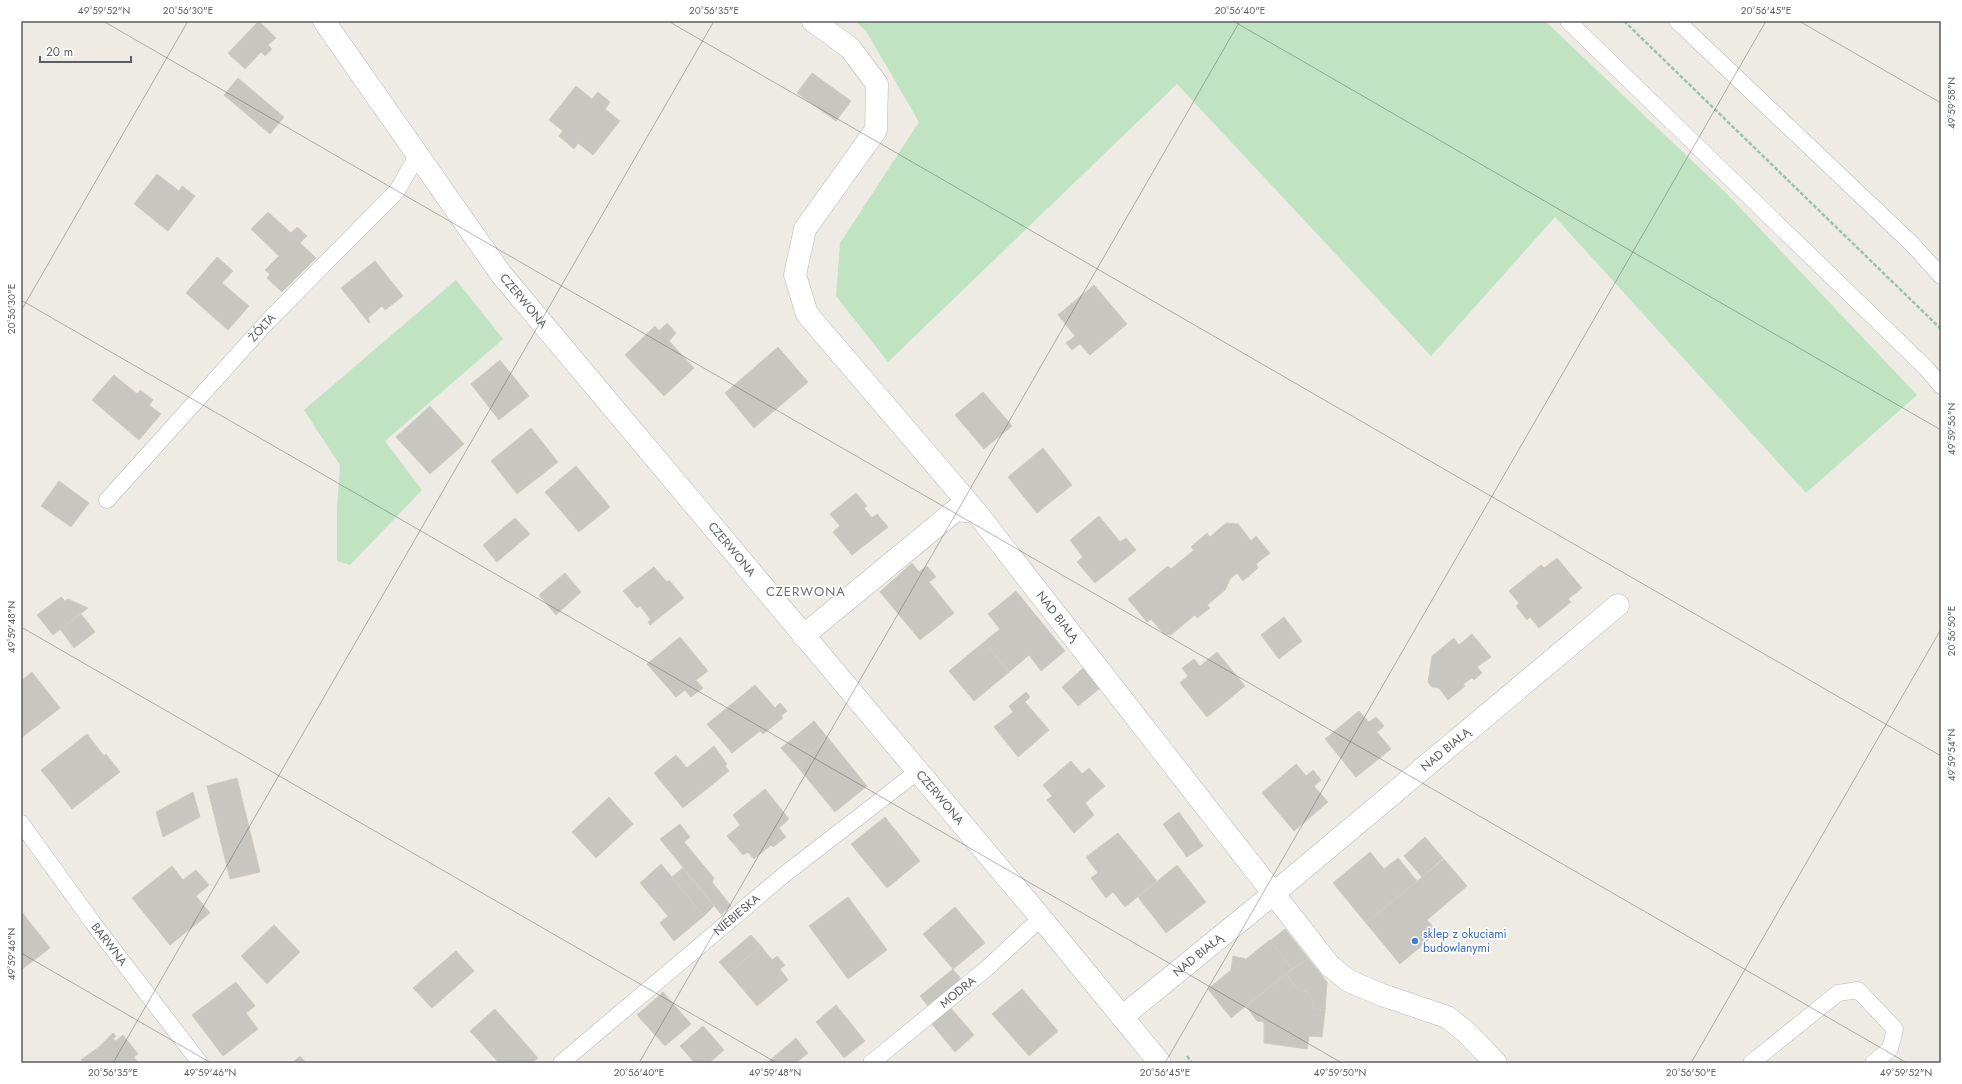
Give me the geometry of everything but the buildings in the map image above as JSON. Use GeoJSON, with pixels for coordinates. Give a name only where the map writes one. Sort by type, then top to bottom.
{"type":"FeatureCollection","features":[{"type":"Feature","properties":{"kind":"street","name":"NAD BIAŁĄ"},"geometry":{"type":"LineString","coordinates":[[813,21],[850,48],[877,84],[876,130],[806,229],[795,275],[807,314],[976,512],[1330,966],[1349,981],[1382,995],[1447,1017],[1466,1032],[1496,1063]]}},
{"type":"Feature","properties":{"kind":"street","name":"CZERWONA"},"geometry":{"type":"LineString","coordinates":[[329,23],[417,156],[501,274],[917,772],[1041,918],[1160,1063]]}},
{"type":"Feature","properties":{"kind":"street"},"geometry":{"type":"LineString","coordinates":[[803,636],[956,510],[976,512]]}},
{"type":"Feature","properties":{"kind":"street","name":"NAD BIAŁĄ"},"geometry":{"type":"LineString","coordinates":[[1122,1017],[1273,894],[1618,605]]}},
{"type":"Feature","properties":{"kind":"lane"},"geometry":{"type":"LineString","coordinates":[[1568,21],[1926,368],[1941,386]]}},
{"type":"Feature","properties":{"kind":"lane"},"geometry":{"type":"LineString","coordinates":[[1677,21],[1912,244],[1941,276]]}},
{"type":"Feature","properties":{"kind":"lane","name":"ŻÓŁTA"},"geometry":{"type":"LineString","coordinates":[[107,500],[268,321],[397,191],[417,156]]}},
{"type":"Feature","properties":{"kind":"lane","name":"NIEBIESKA"},"geometry":{"type":"LineString","coordinates":[[561,1063],[785,874],[917,772]]}},
{"type":"Feature","properties":{"kind":"lane","name":"BARWNA"},"geometry":{"type":"LineString","coordinates":[[21,824],[93,923],[200,1063]]}},
{"type":"Feature","properties":{"kind":"lane","name":"MODRA"},"geometry":{"type":"LineString","coordinates":[[871,1063],[986,969],[1041,918]]}},
{"type":"Feature","properties":{"kind":"lane"},"geometry":{"type":"LineString","coordinates":[[1751,1063],[1838,993],[1858,990],[1895,1029],[1890,1049],[1873,1063]]}},
{"type":"Feature","properties":{"kind":"path"},"geometry":{"type":"LineString","coordinates":[[1624,21],[1941,329]]}},
{"type":"Feature","properties":{"kind":"green space"},"geometry":{"type":"Polygon","coordinates":[[[855,21],[1545,21],[1728,195],[1917,395],[1806,493],[1555,217],[1431,356],[1177,84],[888,362],[836,296],[840,243],[919,122],[866,31],[855,21]]]}},
{"type":"Feature","properties":{"kind":"green space"},"geometry":{"type":"Polygon","coordinates":[[[456,280],[503,339],[385,441],[422,490],[350,565],[337,561],[337,509],[340,465],[304,410],[456,280]]]}},
{"type":"Feature","properties":{"kind":"place","name":"sklep z okuciami budowlanymi"},"geometry":{"type":"Point","coordinates":[1415,941]}},
{"type":"Feature","properties":{"kind":"district","name":"CZERWONA"},"geometry":{"type":"Point","coordinates":[806,591]}}]}
